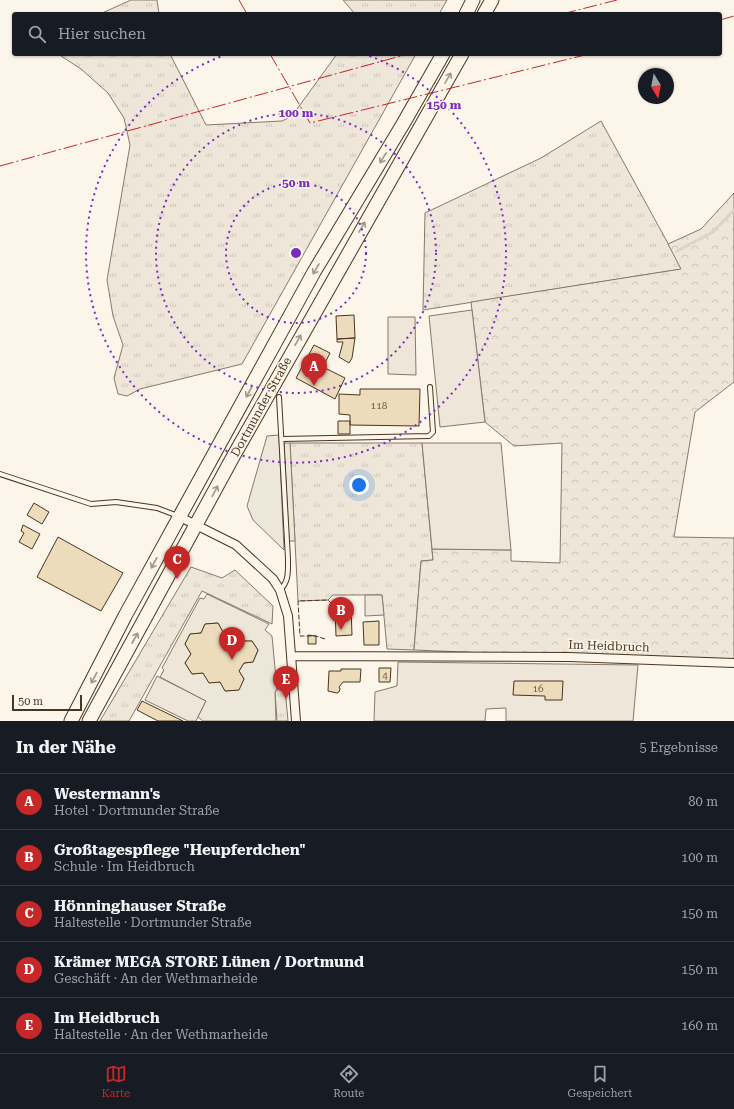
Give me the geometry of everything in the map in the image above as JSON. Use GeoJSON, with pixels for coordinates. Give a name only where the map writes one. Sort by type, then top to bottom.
{"type":"FeatureCollection","features":[{"type":"Feature","properties":{"kind":"main road"},"geometry":{"type":"LineString","coordinates":[[467,12],[474,0]]}},
{"type":"Feature","properties":{"kind":"main road"},"geometry":{"type":"LineString","coordinates":[[485,12],[492,0]]}},
{"type":"Feature","properties":{"kind":"main road","name":"Dortmunder Straße"},"geometry":{"type":"LineString","coordinates":[[71,721],[180,517],[314,272],[396,138],[442,56]]}},
{"type":"Feature","properties":{"kind":"main road","name":"Dortmunder Straße"},"geometry":{"type":"LineString","coordinates":[[89,721],[312,317],[461,56]]}},
{"type":"Feature","properties":{"kind":"street"},"geometry":{"type":"LineString","coordinates":[[180,517],[236,545],[273,578],[280,590],[288,616],[296,721]]}},
{"type":"Feature","properties":{"kind":"street","name":"Im Heidbruch"},"geometry":{"type":"LineString","coordinates":[[292,656],[569,657],[734,663]]}},
{"type":"Feature","properties":{"kind":"lane"},"geometry":{"type":"LineString","coordinates":[[282,439],[429,436],[433,432],[430,387]]}},
{"type":"Feature","properties":{"kind":"lane"},"geometry":{"type":"LineString","coordinates":[[279,397],[288,559],[288,576],[285,585],[280,590]]}},
{"type":"Feature","properties":{"kind":"lane"},"geometry":{"type":"LineString","coordinates":[[0,474],[91,504],[116,502],[157,508],[180,517]]}},
{"type":"Feature","properties":{"kind":"green space"},"geometry":{"type":"Polygon","coordinates":[[[131,0],[157,0],[159,12],[104,12],[131,0]]]}},
{"type":"Feature","properties":{"kind":"green space"},"geometry":{"type":"Polygon","coordinates":[[[343,0],[447,0],[440,12],[353,12],[343,0]]]}},
{"type":"Feature","properties":{"kind":"green space"},"geometry":{"type":"Polygon","coordinates":[[[61,56],[171,56],[206,125],[282,121],[292,116],[336,56],[415,56],[242,364],[140,389],[127,396],[118,394],[114,378],[123,345],[113,316],[107,280],[130,145],[124,118],[108,93],[81,69],[61,56]]]}},
{"type":"Feature","properties":{"kind":"green space"},"geometry":{"type":"Polygon","coordinates":[[[601,121],[682,269],[423,310],[425,213],[541,158],[601,121]]]}},
{"type":"Feature","properties":{"kind":"green space"},"geometry":{"type":"Polygon","coordinates":[[[734,193],[734,382],[695,412],[674,537],[734,538],[734,663],[414,650],[421,561],[433,560],[432,549],[511,550],[511,561],[560,563],[562,443],[514,446],[485,422],[471,302],[681,269],[668,244],[701,229],[734,193]]]}},
{"type":"Feature","properties":{"kind":"green space"},"geometry":{"type":"Polygon","coordinates":[[[472,310],[485,422],[440,427],[429,316],[472,310]]]}},
{"type":"Feature","properties":{"kind":"green space"},"geometry":{"type":"Polygon","coordinates":[[[388,317],[415,317],[416,375],[388,374],[388,317]]]}},
{"type":"Feature","properties":{"kind":"green space"},"geometry":{"type":"Polygon","coordinates":[[[290,443],[422,443],[433,560],[421,561],[414,650],[387,649],[382,595],[333,595],[328,600],[298,601],[290,443]]]}},
{"type":"Feature","properties":{"kind":"green space"},"geometry":{"type":"Polygon","coordinates":[[[422,443],[501,443],[511,550],[432,549],[422,443]]]}},
{"type":"Feature","properties":{"kind":"green space"},"geometry":{"type":"Polygon","coordinates":[[[191,567],[222,578],[235,570],[273,606],[272,624],[202,591],[129,721],[100,721],[191,567]]]}},
{"type":"Feature","properties":{"kind":"green space"},"geometry":{"type":"Polygon","coordinates":[[[365,595],[382,595],[384,615],[365,616],[365,595]]]}},
{"type":"Feature","properties":{"kind":"green space"},"geometry":{"type":"Polygon","coordinates":[[[398,662],[638,665],[633,721],[506,721],[506,708],[486,709],[485,721],[374,721],[375,692],[397,686],[398,662]]]}},
{"type":"Feature","properties":{"kind":"green space"},"geometry":{"type":"Polygon","coordinates":[[[157,676],[206,701],[196,721],[188,721],[145,700],[157,676]]]}},
{"type":"Feature","properties":{"kind":"green space"},"geometry":{"type":"Polygon","coordinates":[[[277,689],[285,689],[288,721],[277,721],[275,692],[277,689]]]}},
{"type":"Feature","properties":{"kind":"shaded area"},"geometry":{"type":"Polygon","coordinates":[[[279,435],[284,550],[253,520],[247,506],[267,436],[279,435]]]}},
{"type":"Feature","properties":{"kind":"shaded area"},"geometry":{"type":"Polygon","coordinates":[[[284,443],[290,443],[295,541],[289,541],[284,443]]]}},
{"type":"Feature","properties":{"kind":"shaded area"},"geometry":{"type":"Polygon","coordinates":[[[207,594],[269,624],[265,630],[272,636],[277,689],[275,692],[276,721],[203,721],[198,717],[206,701],[160,677],[164,670],[162,668],[200,598],[204,599],[207,594]],[[218,623],[205,624],[201,633],[190,634],[185,644],[191,654],[185,663],[192,674],[203,673],[209,682],[220,682],[226,691],[238,690],[244,679],[239,671],[244,663],[253,662],[258,650],[252,641],[241,641],[223,632],[218,623]]]}},
{"type":"Feature","properties":{"kind":"building"},"geometry":{"type":"Polygon","coordinates":[[[354,315],[355,338],[337,339],[336,316],[354,315]]]}},
{"type":"Feature","properties":{"kind":"building"},"geometry":{"type":"Polygon","coordinates":[[[355,338],[352,358],[349,363],[339,357],[343,342],[337,342],[337,339],[355,338]]]}},
{"type":"Feature","properties":{"kind":"building"},"geometry":{"type":"Polygon","coordinates":[[[314,345],[330,353],[323,367],[345,378],[335,399],[296,378],[314,345]]]}},
{"type":"Feature","properties":{"kind":"building"},"geometry":{"type":"Polygon","coordinates":[[[360,389],[420,389],[419,426],[350,425],[350,415],[339,414],[339,394],[360,395],[360,389]]]}},
{"type":"Feature","properties":{"kind":"building"},"geometry":{"type":"Polygon","coordinates":[[[338,421],[350,421],[350,434],[338,434],[338,421]]]}},
{"type":"Feature","properties":{"kind":"building"},"geometry":{"type":"Polygon","coordinates":[[[34,503],[49,512],[42,524],[27,515],[34,503]]]}},
{"type":"Feature","properties":{"kind":"building"},"geometry":{"type":"Polygon","coordinates":[[[23,525],[40,534],[32,549],[19,542],[24,533],[21,531],[23,525]]]}},
{"type":"Feature","properties":{"kind":"building"},"geometry":{"type":"Polygon","coordinates":[[[58,537],[123,573],[101,611],[37,577],[58,537]]]}},
{"type":"Feature","properties":{"kind":"building"},"geometry":{"type":"Polygon","coordinates":[[[351,608],[352,635],[336,636],[335,609],[351,608]]]}},
{"type":"Feature","properties":{"kind":"building"},"geometry":{"type":"Polygon","coordinates":[[[379,621],[379,645],[364,645],[363,622],[379,621]]]}},
{"type":"Feature","properties":{"kind":"building"},"geometry":{"type":"Polygon","coordinates":[[[218,623],[223,632],[235,631],[241,641],[252,641],[258,650],[253,662],[244,663],[239,671],[244,679],[239,690],[225,691],[220,682],[209,683],[203,673],[192,674],[185,663],[191,654],[185,644],[190,634],[201,633],[205,624],[218,623]]]}},
{"type":"Feature","properties":{"kind":"building"},"geometry":{"type":"Polygon","coordinates":[[[308,635],[316,636],[316,644],[308,644],[308,635]]]}},
{"type":"Feature","properties":{"kind":"building"},"geometry":{"type":"Polygon","coordinates":[[[379,668],[391,668],[390,682],[379,682],[379,668]]]}},
{"type":"Feature","properties":{"kind":"building"},"geometry":{"type":"Polygon","coordinates":[[[341,669],[361,669],[360,682],[343,682],[339,687],[339,692],[328,691],[329,671],[341,671],[341,669]]]}},
{"type":"Feature","properties":{"kind":"building"},"geometry":{"type":"Polygon","coordinates":[[[514,681],[563,681],[562,700],[545,700],[545,696],[513,695],[514,681]]]}},
{"type":"Feature","properties":{"kind":"building"},"geometry":{"type":"Polygon","coordinates":[[[142,701],[183,721],[158,721],[137,710],[142,701]]]}},
{"type":"Feature","properties":{"kind":"waterway"},"geometry":{"type":"LineString","coordinates":[[677,251],[713,232],[734,210]]}},
{"type":"Feature","properties":{"kind":"fence"},"geometry":{"type":"LineString","coordinates":[[325,639],[316,636],[300,636],[298,601],[328,600],[333,605]]}},
{"type":"Feature","properties":{"kind":"power"},"geometry":{"type":"LineString","coordinates":[[239,0],[246,12]]}},
{"type":"Feature","properties":{"kind":"power"},"geometry":{"type":"LineString","coordinates":[[570,12],[617,0]]}},
{"type":"Feature","properties":{"kind":"power"},"geometry":{"type":"LineString","coordinates":[[722,19],[734,16]]}},
{"type":"Feature","properties":{"kind":"power"},"geometry":{"type":"LineString","coordinates":[[271,56],[310,123],[581,56]]}},
{"type":"Feature","properties":{"kind":"power"},"geometry":{"type":"LineString","coordinates":[[0,166],[401,56]]}},
{"type":"Feature","properties":{"kind":"place","name":"Westermann's"},"geometry":{"type":"Point","coordinates":[314,386]}},
{"type":"Feature","properties":{"kind":"place","name":"Hönninghauser Straße"},"geometry":{"type":"Point","coordinates":[177,579]}},
{"type":"Feature","properties":{"kind":"place","name":"Großtagespflege \"Heupferdchen\""},"geometry":{"type":"Point","coordinates":[341,630]}},
{"type":"Feature","properties":{"kind":"place","name":"Krämer MEGA STORE Lünen / Dortmund"},"geometry":{"type":"Point","coordinates":[232,660]}},
{"type":"Feature","properties":{"kind":"place","name":"Im Heidbruch"},"geometry":{"type":"Point","coordinates":[286,699]}}]}
